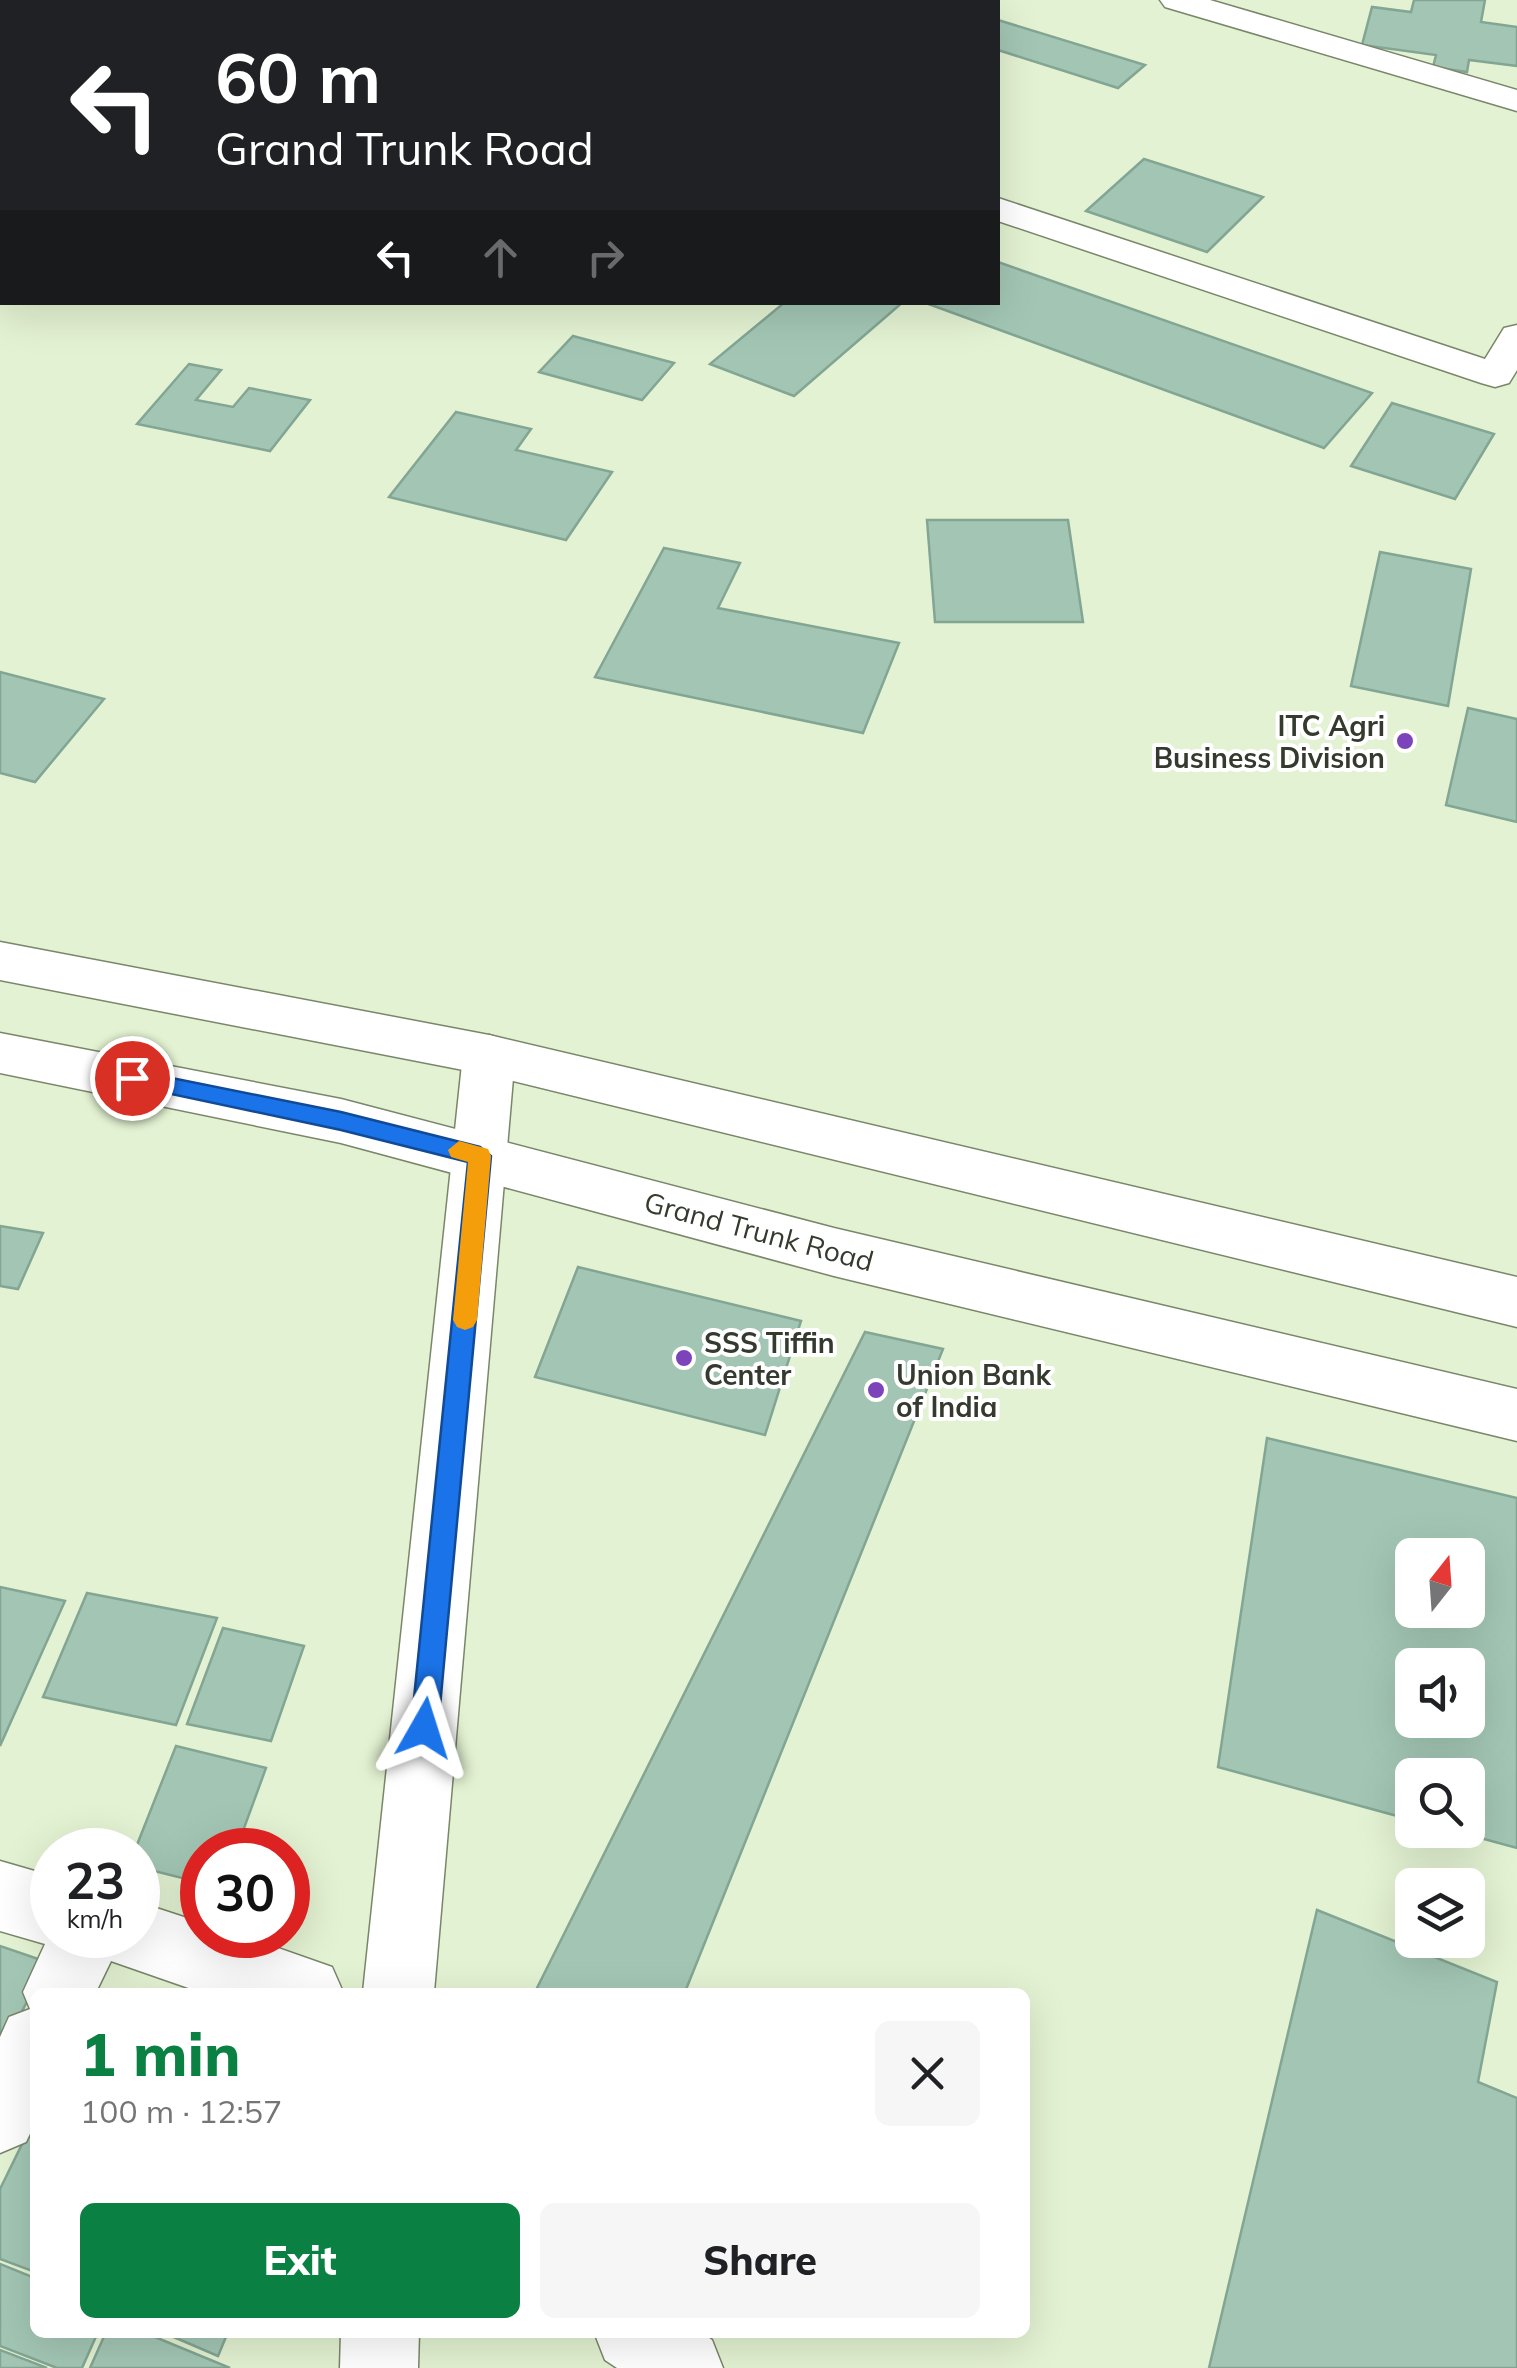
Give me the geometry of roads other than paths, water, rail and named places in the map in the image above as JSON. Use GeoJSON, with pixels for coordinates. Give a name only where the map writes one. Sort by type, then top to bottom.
{"type":"FeatureCollection","features":[{"type":"Feature","properties":{"kind":"main road"},"geometry":{"type":"LineString","coordinates":[[1176,0],[1517,102]]}},
{"type":"Feature","properties":{"kind":"main road"},"geometry":{"type":"LineString","coordinates":[[1000,210],[1495,375],[1517,336]]}},
{"type":"Feature","properties":{"kind":"main road"},"geometry":{"type":"LineString","coordinates":[[0,961],[489,1055],[1517,1302]]}},
{"type":"Feature","properties":{"kind":"main road","name":"Grand Trunk Road"},"geometry":{"type":"LineString","coordinates":[[0,1053],[341,1121],[834,1252],[1517,1415]]}},
{"type":"Feature","properties":{"kind":"main road"},"geometry":{"type":"LineString","coordinates":[[398,1988],[489,1055]]}},
{"type":"Feature","properties":{"kind":"main road"},"geometry":{"type":"LineString","coordinates":[[0,1896],[30,1905]]}},
{"type":"Feature","properties":{"kind":"main road"},"geometry":{"type":"LineString","coordinates":[[160,1944],[295,1988]]}},
{"type":"Feature","properties":{"kind":"main road"},"geometry":{"type":"LineString","coordinates":[[61,1988],[76,1958]]}},
{"type":"Feature","properties":{"kind":"main road"},"geometry":{"type":"LineString","coordinates":[[0,2116],[30,2053]]}},
{"type":"Feature","properties":{"kind":"main road"},"geometry":{"type":"LineString","coordinates":[[379,2368],[380,2338]]}},
{"type":"Feature","properties":{"kind":"main road"},"geometry":{"type":"LineString","coordinates":[[642,2338],[684,2368]]}},
{"type":"Feature","properties":{"kind":"place","name":"ITC Agri Business Division"},"geometry":{"type":"Point","coordinates":[1405,741]}},
{"type":"Feature","properties":{"kind":"place","name":"SSS Tiffin Center"},"geometry":{"type":"Point","coordinates":[684,1358]}},
{"type":"Feature","properties":{"kind":"place","name":"Union Bank of India"},"geometry":{"type":"Point","coordinates":[876,1390]}}]}
